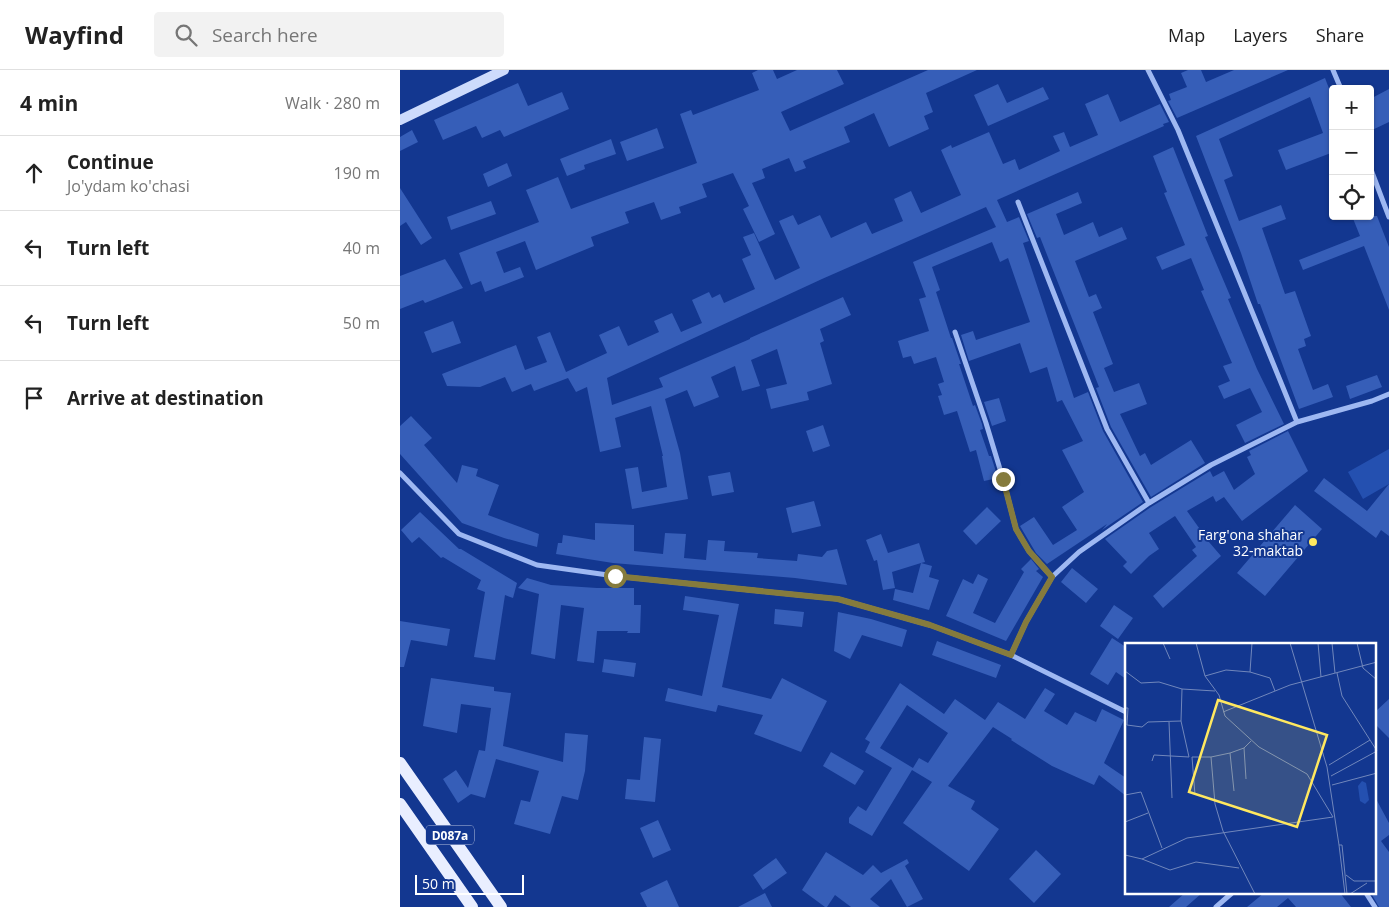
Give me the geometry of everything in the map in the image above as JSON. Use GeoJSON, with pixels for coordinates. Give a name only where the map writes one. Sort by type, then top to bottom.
{"type":"FeatureCollection","features":[{"type":"Feature","properties":{"kind":"main road","name":"D087a"},"geometry":{"type":"LineString","coordinates":[[400,763],[501,907]]}},
{"type":"Feature","properties":{"kind":"main road","name":"D087a"},"geometry":{"type":"LineString","coordinates":[[400,804],[472,907]]}},
{"type":"Feature","properties":{"kind":"street"},"geometry":{"type":"LineString","coordinates":[[400,120],[504,70]]}},
{"type":"Feature","properties":{"kind":"street"},"geometry":{"type":"LineString","coordinates":[[1148,70],[1178,130],[1297,422]]}},
{"type":"Feature","properties":{"kind":"street"},"geometry":{"type":"LineString","coordinates":[[1333,70],[1339,85]]}},
{"type":"Feature","properties":{"kind":"street"},"geometry":{"type":"LineString","coordinates":[[1373,175],[1389,217]]}},
{"type":"Feature","properties":{"kind":"street"},"geometry":{"type":"LineString","coordinates":[[1018,202],[1107,429],[1149,503]]}},
{"type":"Feature","properties":{"kind":"street"},"geometry":{"type":"LineString","coordinates":[[955,332],[989,432],[1016,529],[1029,551],[1052,577]]}},
{"type":"Feature","properties":{"kind":"street"},"geometry":{"type":"LineString","coordinates":[[1011,655],[1026,622],[1052,577],[1079,552],[1149,503],[1210,465],[1297,422],[1372,401],[1389,394]]}},
{"type":"Feature","properties":{"kind":"street"},"geometry":{"type":"LineString","coordinates":[[400,473],[459,534],[537,565],[615,576],[838,599],[930,625],[1011,655],[1125,712]]}},
{"type":"Feature","properties":{"kind":"street"},"geometry":{"type":"LineString","coordinates":[[1216,907],[1231,894]]}},
{"type":"Feature","properties":{"kind":"street"},"geometry":{"type":"LineString","coordinates":[[1367,894],[1374,907]]}},
{"type":"Feature","properties":{"kind":"shaded area"},"geometry":{"type":"Polygon","coordinates":[[[1389,449],[1389,484],[1363,499],[1348,472],[1389,449]]]}},
{"type":"Feature","properties":{"kind":"building"},"geometry":{"type":"Polygon","coordinates":[[[758,70],[773,70],[777,79],[797,70],[837,70],[844,84],[781,112],[790,131],[928,70],[977,70],[926,93],[933,112],[924,116],[929,129],[889,147],[874,113],[844,127],[850,142],[803,161],[806,168],[795,172],[789,158],[762,169],[765,178],[752,183],[775,234],[759,242],[743,209],[749,206],[733,173],[702,184],[707,197],[679,207],[681,213],[661,220],[654,202],[625,212],[629,223],[591,237],[594,246],[536,270],[525,241],[496,252],[504,273],[520,267],[524,277],[485,292],[481,281],[471,285],[459,253],[539,222],[526,190],[558,177],[571,209],[697,163],[680,114],[691,110],[693,115],[759,90],[752,73],[758,70]]]}},
{"type":"Feature","properties":{"kind":"building"},"geometry":{"type":"Polygon","coordinates":[[[1188,70],[1201,70],[1206,82],[1234,70],[1288,70],[1177,118],[1168,101],[1171,100],[1169,94],[1187,87],[1181,73],[1188,70]]]}},
{"type":"Feature","properties":{"kind":"building"},"geometry":{"type":"Polygon","coordinates":[[[1325,78],[1329,88],[1329,154],[1286,170],[1278,150],[1323,133],[1310,97],[1219,139],[1233,176],[1224,180],[1239,221],[1281,205],[1286,219],[1262,228],[1285,294],[1295,291],[1311,336],[1304,339],[1306,346],[1298,349],[1313,390],[1328,384],[1333,397],[1299,409],[1196,136],[1325,78]]]}},
{"type":"Feature","properties":{"kind":"building"},"geometry":{"type":"Polygon","coordinates":[[[518,83],[528,106],[562,92],[569,109],[504,137],[500,130],[482,138],[476,126],[443,140],[434,120],[518,83]]]}},
{"type":"Feature","properties":{"kind":"building"},"geometry":{"type":"Polygon","coordinates":[[[998,84],[1007,103],[1043,87],[1049,99],[988,126],[974,95],[998,84]]]}},
{"type":"Feature","properties":{"kind":"building"},"geometry":{"type":"Polygon","coordinates":[[[1389,89],[1389,122],[1374,129],[1374,97],[1389,89]]]}},
{"type":"Feature","properties":{"kind":"building"},"geometry":{"type":"Polygon","coordinates":[[[1108,94],[1120,122],[1160,104],[1169,122],[1163,124],[1164,126],[997,200],[1007,222],[1019,217],[1029,241],[1023,243],[1074,398],[1088,392],[1103,431],[1143,502],[1047,564],[1036,553],[1020,526],[1034,517],[1053,545],[1077,530],[1062,507],[1084,492],[1062,450],[1083,441],[1062,400],[1057,402],[1047,367],[1030,373],[1020,343],[969,361],[961,335],[973,331],[976,340],[1030,322],[1008,258],[1000,262],[992,242],[932,267],[940,290],[936,292],[961,364],[959,364],[973,406],[975,405],[982,424],[983,429],[980,430],[998,478],[984,481],[976,450],[970,452],[957,411],[944,415],[938,396],[942,395],[938,384],[944,382],[936,357],[914,364],[911,356],[903,358],[898,341],[929,331],[919,299],[926,297],[913,262],[996,227],[986,207],[822,279],[607,378],[612,405],[663,387],[659,378],[843,297],[851,315],[820,329],[824,341],[820,343],[832,384],[807,392],[809,400],[771,409],[766,389],[787,384],[777,349],[751,360],[760,386],[742,391],[735,366],[711,377],[719,397],[694,407],[687,390],[665,399],[680,453],[688,499],[632,509],[625,469],[638,467],[642,492],[667,487],[663,456],[651,406],[615,418],[621,447],[600,452],[587,387],[576,392],[568,378],[534,391],[531,384],[512,392],[505,377],[480,387],[447,386],[442,374],[516,345],[525,370],[547,362],[537,337],[550,332],[566,372],[607,353],[599,335],[619,326],[628,346],[659,332],[654,321],[672,313],[681,332],[702,323],[692,300],[709,292],[712,298],[720,294],[724,303],[755,289],[742,259],[751,255],[743,237],[754,233],[775,280],[800,268],[779,221],[793,215],[798,225],[820,215],[831,238],[866,222],[872,234],[903,221],[894,199],[911,191],[921,213],[961,195],[941,150],[951,145],[952,148],[989,132],[1003,164],[1015,159],[1019,170],[1060,151],[1053,136],[1064,132],[1070,147],[1098,135],[1085,104],[1108,94]]]}},
{"type":"Feature","properties":{"kind":"building"},"geometry":{"type":"Polygon","coordinates":[[[657,128],[664,148],[627,161],[620,142],[657,128]]]}},
{"type":"Feature","properties":{"kind":"building"},"geometry":{"type":"Polygon","coordinates":[[[412,130],[418,142],[400,151],[400,137],[412,130]]]}},
{"type":"Feature","properties":{"kind":"building"},"geometry":{"type":"Polygon","coordinates":[[[611,139],[616,154],[584,165],[585,169],[567,176],[560,159],[611,139]]]}},
{"type":"Feature","properties":{"kind":"building"},"geometry":{"type":"Polygon","coordinates":[[[1173,147],[1208,236],[1205,237],[1231,298],[1228,299],[1257,369],[1284,424],[1245,443],[1236,425],[1262,412],[1250,388],[1224,399],[1218,386],[1230,381],[1223,366],[1232,363],[1201,291],[1204,290],[1191,258],[1162,270],[1156,257],[1185,245],[1164,193],[1167,192],[1153,156],[1173,147]]]}},
{"type":"Feature","properties":{"kind":"building"},"geometry":{"type":"Polygon","coordinates":[[[507,163],[512,176],[488,187],[483,174],[507,163]]]}},
{"type":"Feature","properties":{"kind":"building"},"geometry":{"type":"Polygon","coordinates":[[[400,188],[432,238],[421,245],[406,222],[400,226],[400,188]]]}},
{"type":"Feature","properties":{"kind":"building"},"geometry":{"type":"Polygon","coordinates":[[[1078,192],[1082,203],[1056,214],[1064,235],[1093,222],[1099,237],[1122,227],[1127,239],[1075,261],[1089,297],[1096,294],[1102,308],[1093,312],[1113,364],[1104,368],[1114,392],[1139,383],[1147,404],[1120,414],[1140,456],[1145,453],[1151,465],[1191,440],[1205,463],[1151,497],[1111,427],[1096,388],[1099,387],[1040,237],[1037,238],[1027,214],[1078,192]]]}},
{"type":"Feature","properties":{"kind":"building"},"geometry":{"type":"Polygon","coordinates":[[[491,201],[496,214],[451,230],[447,217],[491,201]]]}},
{"type":"Feature","properties":{"kind":"building"},"geometry":{"type":"Polygon","coordinates":[[[1374,216],[1377,216],[1389,247],[1389,310],[1364,246],[1303,270],[1299,260],[1360,236],[1354,220],[1374,220],[1374,216]]]}},
{"type":"Feature","properties":{"kind":"building"},"geometry":{"type":"Polygon","coordinates":[[[445,259],[463,288],[425,303],[423,300],[400,309],[400,276],[445,259]]]}},
{"type":"Feature","properties":{"kind":"building"},"geometry":{"type":"Polygon","coordinates":[[[453,321],[461,343],[432,353],[424,332],[453,321]]]}},
{"type":"Feature","properties":{"kind":"building"},"geometry":{"type":"Polygon","coordinates":[[[1377,375],[1382,387],[1350,399],[1346,386],[1377,375]]]}},
{"type":"Feature","properties":{"kind":"building"},"geometry":{"type":"Polygon","coordinates":[[[999,398],[1006,421],[992,426],[984,402],[999,398]]]}},
{"type":"Feature","properties":{"kind":"building"},"geometry":{"type":"Polygon","coordinates":[[[411,416],[432,438],[424,445],[457,483],[462,465],[478,469],[476,476],[499,485],[488,515],[539,534],[537,547],[462,523],[400,454],[400,426],[411,416]]]}},
{"type":"Feature","properties":{"kind":"building"},"geometry":{"type":"Polygon","coordinates":[[[823,425],[830,446],[813,452],[806,431],[823,425]]]}},
{"type":"Feature","properties":{"kind":"building"},"geometry":{"type":"Polygon","coordinates":[[[1288,431],[1308,471],[1242,521],[1224,497],[1216,502],[1213,496],[1187,511],[1221,556],[1163,608],[1153,596],[1197,556],[1192,550],[1196,547],[1175,516],[1149,533],[1159,549],[1131,574],[1123,566],[1127,562],[1105,539],[1151,507],[1210,471],[1213,477],[1224,471],[1234,490],[1255,474],[1247,457],[1251,455],[1249,451],[1288,431]]]}},
{"type":"Feature","properties":{"kind":"building"},"geometry":{"type":"Polygon","coordinates":[[[730,472],[734,492],[712,496],[708,476],[730,472]]]}},
{"type":"Feature","properties":{"kind":"building"},"geometry":{"type":"Polygon","coordinates":[[[1324,478],[1367,511],[1389,484],[1389,536],[1381,530],[1376,538],[1314,491],[1324,478]]]}},
{"type":"Feature","properties":{"kind":"building"},"geometry":{"type":"Polygon","coordinates":[[[814,501],[821,526],[792,533],[786,508],[814,501]]]}},
{"type":"Feature","properties":{"kind":"building"},"geometry":{"type":"Polygon","coordinates":[[[1295,505],[1322,529],[1265,596],[1237,573],[1295,505]]]}},
{"type":"Feature","properties":{"kind":"building"},"geometry":{"type":"Polygon","coordinates":[[[987,507],[1001,521],[976,545],[963,531],[987,507]]]}},
{"type":"Feature","properties":{"kind":"building"},"geometry":{"type":"Polygon","coordinates":[[[420,512],[459,549],[517,583],[513,598],[505,595],[495,660],[474,657],[485,592],[477,589],[481,580],[443,557],[441,558],[419,537],[412,543],[401,530],[420,512]]]}},
{"type":"Feature","properties":{"kind":"building"},"geometry":{"type":"Polygon","coordinates":[[[595,523],[634,525],[634,551],[663,554],[665,533],[686,534],[684,558],[706,560],[708,540],[725,541],[724,551],[758,553],[757,558],[797,561],[798,554],[822,557],[827,551],[837,549],[847,585],[795,578],[613,563],[556,554],[558,543],[562,543],[563,535],[595,540],[595,523]]]}},
{"type":"Feature","properties":{"kind":"building"},"geometry":{"type":"Polygon","coordinates":[[[881,534],[888,553],[919,543],[925,562],[892,572],[895,588],[883,590],[877,560],[874,561],[866,540],[881,534]]]}},
{"type":"Feature","properties":{"kind":"building"},"geometry":{"type":"Polygon","coordinates":[[[1031,559],[1039,569],[1036,571],[1043,577],[1006,641],[946,616],[963,579],[973,584],[978,574],[988,579],[973,613],[995,623],[1024,572],[1021,569],[1031,559]]]}},
{"type":"Feature","properties":{"kind":"building"},"geometry":{"type":"Polygon","coordinates":[[[921,563],[932,566],[929,577],[939,580],[929,610],[893,600],[895,589],[913,593],[921,563]]]}},
{"type":"Feature","properties":{"kind":"building"},"geometry":{"type":"Polygon","coordinates":[[[1072,568],[1098,589],[1086,603],[1061,582],[1072,568]]]}},
{"type":"Feature","properties":{"kind":"building"},"geometry":{"type":"Polygon","coordinates":[[[527,578],[551,585],[634,588],[634,605],[641,605],[640,633],[597,631],[594,663],[577,661],[584,608],[561,605],[555,659],[531,654],[539,594],[518,588],[527,578]]]}},
{"type":"Feature","properties":{"kind":"building"},"geometry":{"type":"Polygon","coordinates":[[[685,596],[739,604],[722,687],[771,699],[782,678],[827,701],[801,752],[754,734],[763,715],[718,705],[716,712],[665,701],[668,688],[702,696],[719,615],[683,610],[685,596]]]}},
{"type":"Feature","properties":{"kind":"building"},"geometry":{"type":"Polygon","coordinates":[[[1114,605],[1133,618],[1118,639],[1100,626],[1114,605]]]}},
{"type":"Feature","properties":{"kind":"building"},"geometry":{"type":"Polygon","coordinates":[[[775,609],[804,612],[802,627],[774,624],[775,609]]]}},
{"type":"Feature","properties":{"kind":"building"},"geometry":{"type":"Polygon","coordinates":[[[838,612],[871,619],[907,630],[902,647],[862,635],[850,659],[834,651],[838,612]]]}},
{"type":"Feature","properties":{"kind":"building"},"geometry":{"type":"Polygon","coordinates":[[[400,621],[450,629],[447,646],[411,640],[404,667],[400,667],[400,621]]]}},
{"type":"Feature","properties":{"kind":"building"},"geometry":{"type":"Polygon","coordinates":[[[1112,638],[1125,646],[1125,678],[1116,672],[1108,685],[1090,674],[1112,638]]]}},
{"type":"Feature","properties":{"kind":"building"},"geometry":{"type":"Polygon","coordinates":[[[937,641],[1001,665],[996,678],[932,655],[937,641]]]}},
{"type":"Feature","properties":{"kind":"building"},"geometry":{"type":"Polygon","coordinates":[[[604,659],[636,663],[634,677],[602,672],[604,659]]]}},
{"type":"Feature","properties":{"kind":"building"},"geometry":{"type":"Polygon","coordinates":[[[431,678],[494,687],[494,691],[511,693],[503,746],[563,762],[565,733],[588,735],[585,771],[578,800],[562,796],[550,834],[514,824],[521,800],[530,802],[539,771],[496,759],[485,798],[471,794],[458,803],[443,779],[456,770],[468,788],[479,750],[485,751],[491,708],[461,704],[457,733],[423,726],[431,678]]]}},
{"type":"Feature","properties":{"kind":"building"},"geometry":{"type":"Polygon","coordinates":[[[900,683],[944,714],[955,699],[985,720],[998,702],[1025,719],[1045,688],[1055,694],[1044,711],[1067,725],[1075,712],[1096,722],[1102,709],[1124,720],[1104,763],[1125,777],[1125,795],[1099,775],[1094,785],[1052,766],[993,727],[948,786],[975,801],[971,809],[999,829],[969,871],[903,823],[932,782],[912,770],[872,836],[849,823],[849,818],[858,806],[866,811],[892,768],[865,752],[870,742],[865,739],[900,683]],[[907,705],[880,748],[913,768],[919,758],[928,763],[948,733],[907,705]]]}},
{"type":"Feature","properties":{"kind":"building"},"geometry":{"type":"Polygon","coordinates":[[[1389,699],[1389,738],[1376,725],[1376,711],[1389,699]]]}},
{"type":"Feature","properties":{"kind":"building"},"geometry":{"type":"Polygon","coordinates":[[[644,737],[661,739],[655,802],[625,799],[627,779],[640,780],[644,737]]]}},
{"type":"Feature","properties":{"kind":"building"},"geometry":{"type":"Polygon","coordinates":[[[831,752],[864,771],[855,785],[823,766],[831,752]]]}},
{"type":"Feature","properties":{"kind":"building"},"geometry":{"type":"Polygon","coordinates":[[[1376,799],[1389,823],[1389,835],[1381,841],[1389,852],[1389,907],[1379,907],[1372,894],[1376,894],[1376,799]]]}},
{"type":"Feature","properties":{"kind":"building"},"geometry":{"type":"Polygon","coordinates":[[[658,820],[671,850],[653,858],[640,828],[658,820]]]}},
{"type":"Feature","properties":{"kind":"building"},"geometry":{"type":"Polygon","coordinates":[[[1036,850],[1061,874],[1034,903],[1009,879],[1036,850]]]}},
{"type":"Feature","properties":{"kind":"building"},"geometry":{"type":"Polygon","coordinates":[[[826,852],[863,875],[873,865],[881,873],[907,859],[909,863],[905,866],[923,899],[907,907],[891,879],[870,899],[880,907],[851,907],[835,895],[827,907],[825,907],[802,890],[826,852]]]}},
{"type":"Feature","properties":{"kind":"building"},"geometry":{"type":"Polygon","coordinates":[[[776,858],[787,873],[763,890],[753,875],[776,858]]]}},
{"type":"Feature","properties":{"kind":"building"},"geometry":{"type":"Polygon","coordinates":[[[667,880],[679,907],[647,907],[640,893],[667,880]]]}},
{"type":"Feature","properties":{"kind":"building"},"geometry":{"type":"Polygon","coordinates":[[[765,893],[772,907],[738,907],[765,893]]]}},
{"type":"Feature","properties":{"kind":"building"},"geometry":{"type":"Polygon","coordinates":[[[1184,894],[1201,894],[1186,907],[1169,907],[1184,894]]]}},
{"type":"Feature","properties":{"kind":"building"},"geometry":{"type":"Polygon","coordinates":[[[1263,894],[1341,894],[1351,907],[1296,907],[1288,898],[1277,907],[1247,907],[1263,894]]]}},
{"type":"Feature","properties":{"kind":"place","name":"Farg'ona shahar 32-maktab"},"geometry":{"type":"Point","coordinates":[1313,542]}},
{"type":"Feature","properties":{"kind":"route"},"geometry":{"type":"LineString","coordinates":[[615,576],[838,599],[930,625],[1011,655],[1026,622],[1052,577],[1029,551],[1016,529],[1003,479]]}}]}
